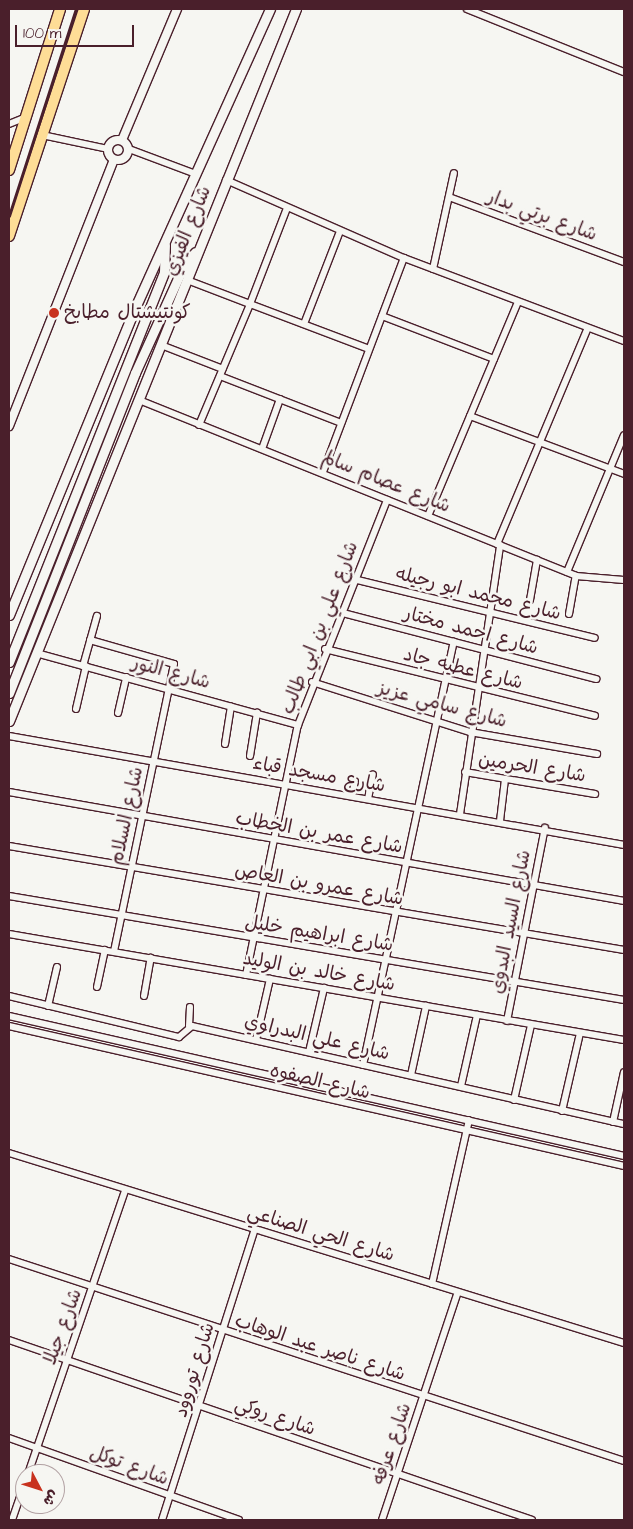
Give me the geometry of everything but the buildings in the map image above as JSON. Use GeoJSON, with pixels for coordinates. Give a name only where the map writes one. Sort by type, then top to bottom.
{"type":"FeatureCollection","features":[{"type":"Feature","properties":{"kind":"main road"},"geometry":{"type":"LineString","coordinates":[[9,164],[60,9]]}},
{"type":"Feature","properties":{"kind":"main road"},"geometry":{"type":"LineString","coordinates":[[9,236],[84,9]]}},
{"type":"Feature","properties":{"kind":"main road"},"geometry":{"type":"LineString","coordinates":[[9,615],[164,244],[270,9]]}},
{"type":"Feature","properties":{"kind":"main road"},"geometry":{"type":"LineString","coordinates":[[226,180],[296,9]]}},
{"type":"Feature","properties":{"kind":"main road","name":"شارع الفيزي"},"geometry":{"type":"LineString","coordinates":[[9,721],[226,180]]}},
{"type":"Feature","properties":{"kind":"main road"},"geometry":{"type":"LineString","coordinates":[[9,662],[164,272],[164,244]]}},
{"type":"Feature","properties":{"kind":"main road"},"geometry":{"type":"LineString","coordinates":[[9,692],[135,373],[183,267],[198,249]]}},
{"type":"Feature","properties":{"kind":"street"},"geometry":{"type":"LineString","coordinates":[[122,140],[177,9]]}},
{"type":"Feature","properties":{"kind":"street"},"geometry":{"type":"LineString","coordinates":[[467,9],[624,72]]}},
{"type":"Feature","properties":{"kind":"street"},"geometry":{"type":"LineString","coordinates":[[9,124],[26,117]]}},
{"type":"Feature","properties":{"kind":"street"},"geometry":{"type":"LineString","coordinates":[[42,135],[108,149],[114,160]]}},
{"type":"Feature","properties":{"kind":"street"},"geometry":{"type":"LineString","coordinates":[[108,149],[112,141],[122,140]]}},
{"type":"Feature","properties":{"kind":"street"},"geometry":{"type":"LineString","coordinates":[[122,140],[128,149],[196,174]]}},
{"type":"Feature","properties":{"kind":"street"},"geometry":{"type":"LineString","coordinates":[[114,160],[123,159],[128,149]]}},
{"type":"Feature","properties":{"kind":"street"},"geometry":{"type":"LineString","coordinates":[[9,426],[114,160]]}},
{"type":"Feature","properties":{"kind":"street"},"geometry":{"type":"LineString","coordinates":[[433,269],[454,174]]}},
{"type":"Feature","properties":{"kind":"street","name":"شارع الفيزي"},"geometry":{"type":"LineString","coordinates":[[226,180],[404,258],[624,341]]}},
{"type":"Feature","properties":{"kind":"street","name":"شارع برتي بدار"},"geometry":{"type":"LineString","coordinates":[[449,197],[624,262]]}},
{"type":"Feature","properties":{"kind":"street"},"geometry":{"type":"LineString","coordinates":[[200,425],[288,208]]}},
{"type":"Feature","properties":{"kind":"street"},"geometry":{"type":"LineString","coordinates":[[304,324],[340,231]]}},
{"type":"Feature","properties":{"kind":"street"},"geometry":{"type":"LineString","coordinates":[[322,472],[404,258]]}},
{"type":"Feature","properties":{"kind":"street"},"geometry":{"type":"LineString","coordinates":[[187,280],[369,349]]}},
{"type":"Feature","properties":{"kind":"street"},"geometry":{"type":"LineString","coordinates":[[428,516],[518,302]]}},
{"type":"Feature","properties":{"kind":"street"},"geometry":{"type":"LineString","coordinates":[[382,316],[494,359]]}},
{"type":"Feature","properties":{"kind":"street"},"geometry":{"type":"LineString","coordinates":[[460,814],[476,687],[498,545],[539,442],[588,328]]}},
{"type":"Feature","properties":{"kind":"street"},"geometry":{"type":"LineString","coordinates":[[161,345],[280,399],[341,423]]}},
{"type":"Feature","properties":{"kind":"street"},"geometry":{"type":"LineString","coordinates":[[262,449],[280,399]]}},
{"type":"Feature","properties":{"kind":"street","name":"شارع عصام سالم"},"geometry":{"type":"LineString","coordinates":[[139,400],[322,472],[576,576],[624,580]]}},
{"type":"Feature","properties":{"kind":"street"},"geometry":{"type":"LineString","coordinates":[[470,416],[624,474]]}},
{"type":"Feature","properties":{"kind":"street"},"geometry":{"type":"LineString","coordinates":[[568,572],[624,435]]}},
{"type":"Feature","properties":{"kind":"street","name":"شارع علي بن ابي طالب"},"geometry":{"type":"LineString","coordinates":[[246,975],[298,725],[312,682],[339,612],[387,500]]}},
{"type":"Feature","properties":{"kind":"street"},"geometry":{"type":"LineString","coordinates":[[530,600],[537,560]]}},
{"type":"Feature","properties":{"kind":"street","name":"شارع محمد ابو رجيله"},"geometry":{"type":"LineString","coordinates":[[341,576],[595,638]]}},
{"type":"Feature","properties":{"kind":"street"},"geometry":{"type":"LineString","coordinates":[[569,614],[576,576]]}},
{"type":"Feature","properties":{"kind":"street","name":"شارع احمد مختار"},"geometry":{"type":"LineString","coordinates":[[339,612],[596,679]]}},
{"type":"Feature","properties":{"kind":"street"},"geometry":{"type":"LineString","coordinates":[[76,709],[84,666],[97,616]]}},
{"type":"Feature","properties":{"kind":"street","name":"شارع السلام"},"geometry":{"type":"LineString","coordinates":[[90,640],[173,662],[114,951]]}},
{"type":"Feature","properties":{"kind":"street"},"geometry":{"type":"LineString","coordinates":[[363,1064],[379,998],[416,807],[454,642]]}},
{"type":"Feature","properties":{"kind":"street","name":"شارع عطيه جاد"},"geometry":{"type":"LineString","coordinates":[[325,649],[595,716]]}},
{"type":"Feature","properties":{"kind":"street","name":"شارع النور"},"geometry":{"type":"LineString","coordinates":[[36,653],[168,687],[298,725]]}},
{"type":"Feature","properties":{"kind":"street"},"geometry":{"type":"LineString","coordinates":[[118,713],[126,676]]}},
{"type":"Feature","properties":{"kind":"street","name":"شارع سامي عزيز"},"geometry":{"type":"LineString","coordinates":[[312,682],[470,732],[596,754]]}},
{"type":"Feature","properties":{"kind":"street"},"geometry":{"type":"LineString","coordinates":[[225,744],[231,706]]}},
{"type":"Feature","properties":{"kind":"street"},"geometry":{"type":"LineString","coordinates":[[250,756],[257,713]]}},
{"type":"Feature","properties":{"kind":"street","name":"شارع مسجد قباء"},"geometry":{"type":"LineString","coordinates":[[9,736],[153,763],[545,828],[624,845]]}},
{"type":"Feature","properties":{"kind":"street","name":"شارع الحرمين"},"geometry":{"type":"LineString","coordinates":[[465,772],[596,794]]}},
{"type":"Feature","properties":{"kind":"street"},"geometry":{"type":"LineString","coordinates":[[368,799],[373,774]]}},
{"type":"Feature","properties":{"kind":"street"},"geometry":{"type":"LineString","coordinates":[[500,821],[505,779]]}},
{"type":"Feature","properties":{"kind":"street"},"geometry":{"type":"LineString","coordinates":[[352,796],[355,781]]}},
{"type":"Feature","properties":{"kind":"street","name":"شارع عمر بن الخطاب"},"geometry":{"type":"LineString","coordinates":[[9,792],[142,818],[624,900]]}},
{"type":"Feature","properties":{"kind":"street","name":"شارع السيد البدوي"},"geometry":{"type":"LineString","coordinates":[[507,1021],[545,828]]}},
{"type":"Feature","properties":{"kind":"street","name":"شارع عمرو بن العاص"},"geometry":{"type":"LineString","coordinates":[[9,846],[524,935],[624,950]]}},
{"type":"Feature","properties":{"kind":"street","name":"شارع ابراهيم خليل"},"geometry":{"type":"LineString","coordinates":[[9,896],[624,1000]]}},
{"type":"Feature","properties":{"kind":"street","name":"شارع خالد بن الوليد"},"geometry":{"type":"LineString","coordinates":[[9,934],[624,1040]]}},
{"type":"Feature","properties":{"kind":"street"},"geometry":{"type":"LineString","coordinates":[[97,987],[105,950]]}},
{"type":"Feature","properties":{"kind":"street"},"geometry":{"type":"LineString","coordinates":[[144,996],[151,958]]}},
{"type":"Feature","properties":{"kind":"street"},"geometry":{"type":"LineString","coordinates":[[48,1006],[58,967]]}},
{"type":"Feature","properties":{"kind":"street"},"geometry":{"type":"LineString","coordinates":[[256,1040],[270,979]]}},
{"type":"Feature","properties":{"kind":"street"},"geometry":{"type":"LineString","coordinates":[[310,1052],[324,988]]}},
{"type":"Feature","properties":{"kind":"street"},"geometry":{"type":"LineString","coordinates":[[9,996],[179,1036],[189,1026],[190,1007]]}},
{"type":"Feature","properties":{"kind":"street"},"geometry":{"type":"LineString","coordinates":[[411,1075],[426,1006]]}},
{"type":"Feature","properties":{"kind":"street"},"geometry":{"type":"LineString","coordinates":[[461,1086],[477,1015]]}},
{"type":"Feature","properties":{"kind":"street","name":"شارع الصفوه"},"geometry":{"type":"LineString","coordinates":[[9,1016],[624,1156]]}},
{"type":"Feature","properties":{"kind":"street"},"geometry":{"type":"LineString","coordinates":[[514,1100],[531,1025]]}},
{"type":"Feature","properties":{"kind":"street","name":"شارع الصفوه"},"geometry":{"type":"LineString","coordinates":[[9,1026],[624,1166]]}},
{"type":"Feature","properties":{"kind":"street","name":"شارع علي البدراوي"},"geometry":{"type":"LineString","coordinates":[[189,1026],[624,1124]]}},
{"type":"Feature","properties":{"kind":"street"},"geometry":{"type":"LineString","coordinates":[[562,1111],[580,1033]]}},
{"type":"Feature","properties":{"kind":"street"},"geometry":{"type":"LineString","coordinates":[[613,1122],[624,1072]]}},
{"type":"Feature","properties":{"kind":"street"},"geometry":{"type":"LineString","coordinates":[[432,1284],[469,1120]]}},
{"type":"Feature","properties":{"kind":"street","name":"شارع الحي الصناعي"},"geometry":{"type":"LineString","coordinates":[[9,1153],[624,1343]]}},
{"type":"Feature","properties":{"kind":"street","name":"شارع جيلا"},"geometry":{"type":"LineString","coordinates":[[31,1464],[94,1286],[125,1190]]}},
{"type":"Feature","properties":{"kind":"street","name":"شارع توروود"},"geometry":{"type":"LineString","coordinates":[[162,1520],[254,1229]]}},
{"type":"Feature","properties":{"kind":"street","name":"شارع ناصر عبد الوهاب"},"geometry":{"type":"LineString","coordinates":[[9,1259],[94,1286],[222,1332],[424,1398],[624,1460]]}},
{"type":"Feature","properties":{"kind":"street","name":"شارع عرفه"},"geometry":{"type":"LineString","coordinates":[[382,1520],[458,1292]]}},
{"type":"Feature","properties":{"kind":"street","name":"شارع روكي"},"geometry":{"type":"LineString","coordinates":[[9,1340],[532,1520]]}},
{"type":"Feature","properties":{"kind":"street","name":"شارع توكل"},"geometry":{"type":"LineString","coordinates":[[9,1438],[170,1497],[239,1520]]}},
{"type":"Feature","properties":{"kind":"railway"},"geometry":{"type":"LineString","coordinates":[[9,216],[76,9]]}},
{"type":"Feature","properties":{"kind":"place","name":"كونتيشتال مطابخ"},"geometry":{"type":"Point","coordinates":[54,313]}}]}
